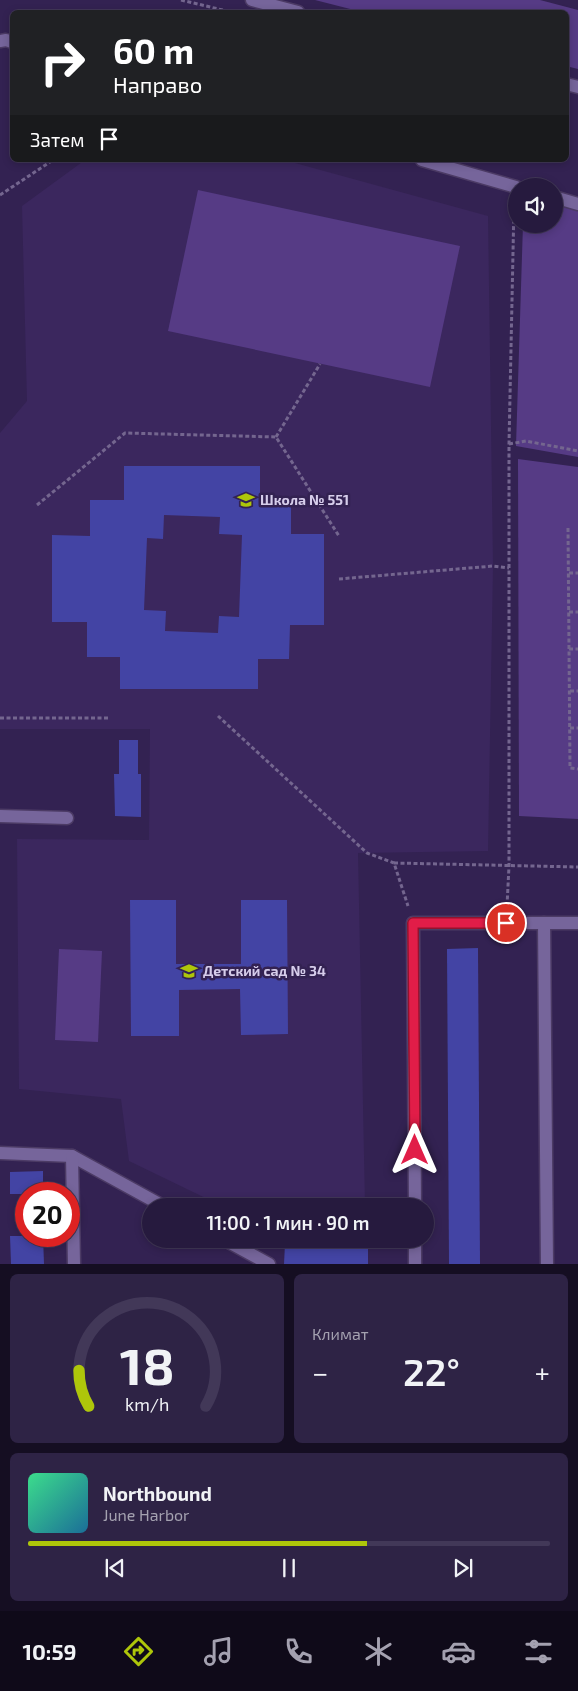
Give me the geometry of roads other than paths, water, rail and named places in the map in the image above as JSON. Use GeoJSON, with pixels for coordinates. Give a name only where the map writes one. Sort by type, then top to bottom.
{"type":"FeatureCollection","features":[{"type":"Feature","properties":{"kind":"street"},"geometry":{"type":"LineString","coordinates":[[252,0],[290,10]]}},
{"type":"Feature","properties":{"kind":"street"},"geometry":{"type":"LineString","coordinates":[[431,162],[508,185]]}},
{"type":"Feature","properties":{"kind":"street"},"geometry":{"type":"LineString","coordinates":[[563,200],[578,204]]}},
{"type":"Feature","properties":{"kind":"street"},"geometry":{"type":"LineString","coordinates":[[0,816],[67,818]]}},
{"type":"Feature","properties":{"kind":"street"},"geometry":{"type":"LineString","coordinates":[[415,1198],[413,923],[578,923]]}},
{"type":"Feature","properties":{"kind":"street"},"geometry":{"type":"LineString","coordinates":[[544,923],[547,1264]]}},
{"type":"Feature","properties":{"kind":"street"},"geometry":{"type":"LineString","coordinates":[[0,1153],[72,1156],[148,1198]]}},
{"type":"Feature","properties":{"kind":"street"},"geometry":{"type":"LineString","coordinates":[[72,1156],[74,1264]]}},
{"type":"Feature","properties":{"kind":"street"},"geometry":{"type":"LineString","coordinates":[[240,1248],[269,1264]]}},
{"type":"Feature","properties":{"kind":"street"},"geometry":{"type":"LineString","coordinates":[[415,1248],[415,1264]]}},
{"type":"Feature","properties":{"kind":"street"},"geometry":{"type":"LineString","coordinates":[[244,1250],[244,1264]]}},
{"type":"Feature","properties":{"kind":"place","name":"Школа № 551"},"geometry":{"type":"Point","coordinates":[246,500]}},
{"type":"Feature","properties":{"kind":"place","name":"Детский сад № 34"},"geometry":{"type":"Point","coordinates":[189,971]}}]}
